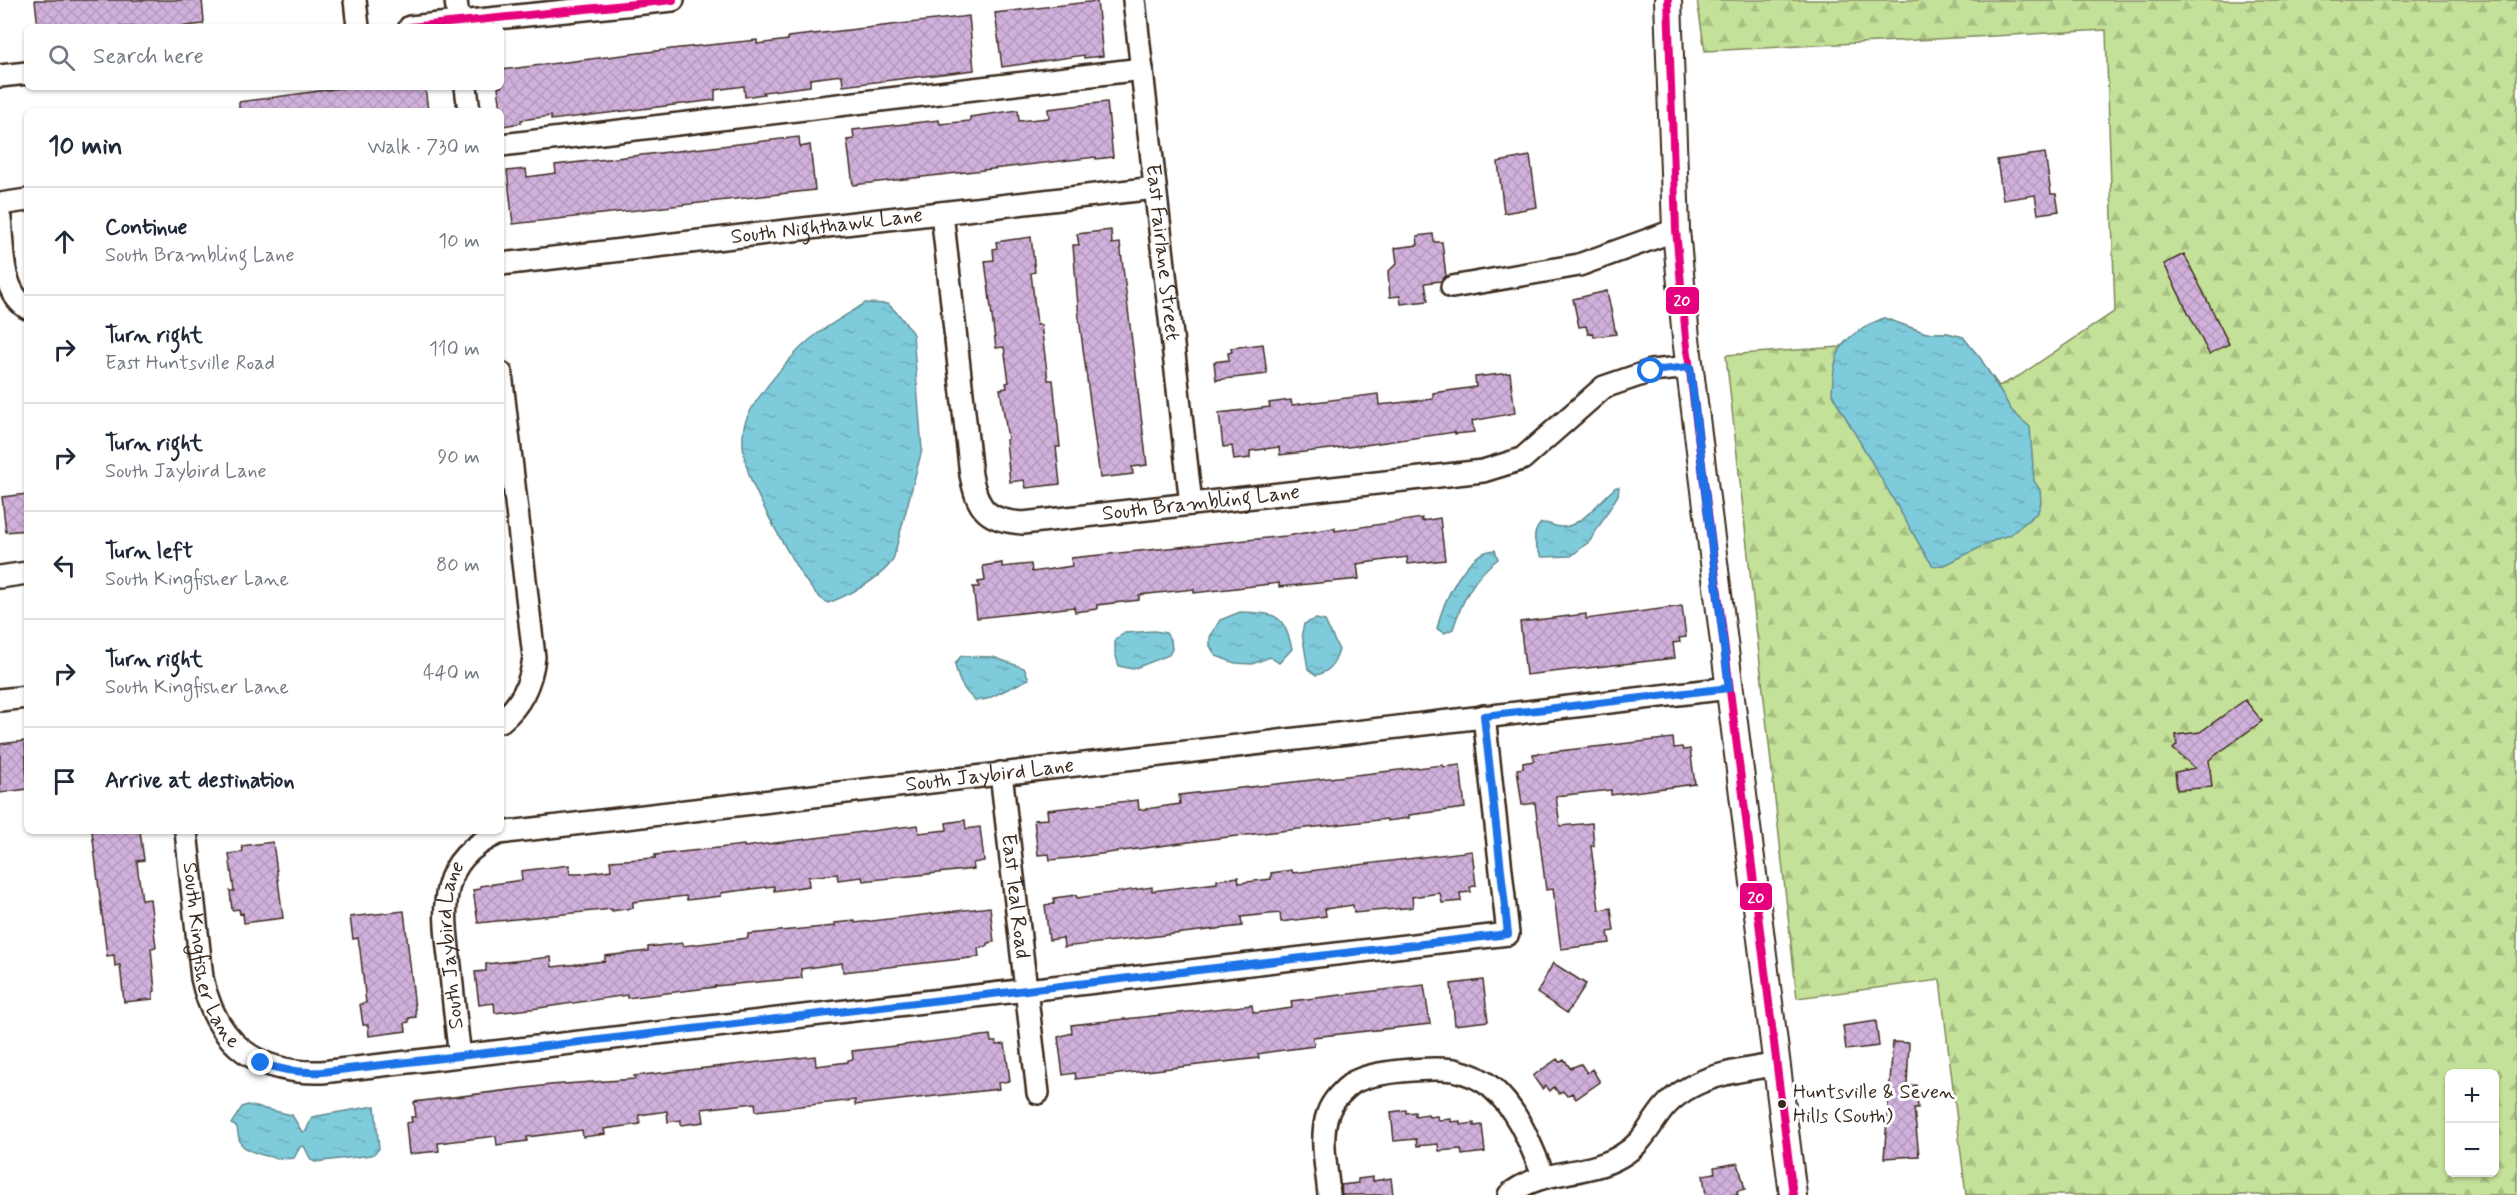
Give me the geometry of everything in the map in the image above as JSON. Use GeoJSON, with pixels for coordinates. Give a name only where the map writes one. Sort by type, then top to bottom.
{"type":"FeatureCollection","features":[{"type":"Feature","properties":{"kind":"main road"},"geometry":{"type":"LineString","coordinates":[[1668,0],[1676,230],[1690,367],[1793,1195]]}},
{"type":"Feature","properties":{"kind":"street"},"geometry":{"type":"LineString","coordinates":[[355,0],[358,24]]}},
{"type":"Feature","properties":{"kind":"street"},"geometry":{"type":"LineString","coordinates":[[456,0],[459,24],[668,0]]}},
{"type":"Feature","properties":{"kind":"street","name":"East Fairlane Street"},"geometry":{"type":"LineString","coordinates":[[1134,0],[1191,504]]}},
{"type":"Feature","properties":{"kind":"street"},"geometry":{"type":"LineString","coordinates":[[504,145],[1142,69]]}},
{"type":"Feature","properties":{"kind":"street"},"geometry":{"type":"LineString","coordinates":[[0,76],[24,73]]}},
{"type":"Feature","properties":{"kind":"street"},"geometry":{"type":"LineString","coordinates":[[466,90],[469,108]]}},
{"type":"Feature","properties":{"kind":"street","name":"South Nighthawk Lane"},"geometry":{"type":"LineString","coordinates":[[504,264],[1155,188]]}},
{"type":"Feature","properties":{"kind":"street"},"geometry":{"type":"LineString","coordinates":[[0,204],[24,200]]}},
{"type":"Feature","properties":{"kind":"street","name":"South Brambling Lane"},"geometry":{"type":"LineString","coordinates":[[942,213],[971,475],[976,498],[987,513],[1003,521],[1023,523],[1484,471],[1522,459],[1604,387],[1651,371],[1690,367]]}},
{"type":"Feature","properties":{"kind":"street"},"geometry":{"type":"LineString","coordinates":[[0,218],[7,278],[13,295],[24,305]]}},
{"type":"Feature","properties":{"kind":"street"},"geometry":{"type":"LineString","coordinates":[[1452,287],[1579,265],[1676,230]]}},
{"type":"Feature","properties":{"kind":"street"},"geometry":{"type":"LineString","coordinates":[[504,421],[510,516],[534,657],[523,696],[504,718]]}},
{"type":"Feature","properties":{"kind":"street"},"geometry":{"type":"LineString","coordinates":[[0,577],[24,573]]}},
{"type":"Feature","properties":{"kind":"street","name":"South Jaybird Lane"},"geometry":{"type":"LineString","coordinates":[[504,832],[1729,688]]}},
{"type":"Feature","properties":{"kind":"street"},"geometry":{"type":"LineString","coordinates":[[0,700],[24,697]]}},
{"type":"Feature","properties":{"kind":"street","name":"South Kingfisher Lane"},"geometry":{"type":"LineString","coordinates":[[186,834],[202,978],[207,1001],[216,1021],[228,1038],[244,1052],[270,1066],[298,1073],[1508,934],[1484,716]]}},
{"type":"Feature","properties":{"kind":"street","name":"East Teal Road"},"geometry":{"type":"LineString","coordinates":[[1001,773],[1038,1093]]}},
{"type":"Feature","properties":{"kind":"street","name":"South Jaybird Lane"},"geometry":{"type":"LineString","coordinates":[[460,1056],[444,902],[453,872],[471,848],[497,834]]}},
{"type":"Feature","properties":{"kind":"street"},"geometry":{"type":"LineString","coordinates":[[1509,1195],[1519,1186],[1544,1177],[1582,1171],[1620,1157],[1645,1137],[1664,1108],[1692,1085],[1739,1069],[1776,1065]]}},
{"type":"Feature","properties":{"kind":"street"},"geometry":{"type":"LineString","coordinates":[[1329,1195],[1324,1133],[1328,1112],[1340,1094],[1356,1081],[1378,1075],[1428,1070],[1454,1070],[1477,1078],[1490,1086],[1511,1107],[1527,1135],[1544,1177]]}},
{"type":"Feature","properties":{"kind":"green space"},"geometry":{"type":"Polygon","coordinates":[[[1697,0],[2517,0],[2517,1195],[1966,1195],[1940,980],[1797,998],[1726,355],[1840,347],[1864,327],[1884,318],[1926,333],[1947,333],[1963,337],[1999,386],[2019,376],[2115,311],[2106,30],[1705,51],[1697,0]]]}},
{"type":"Feature","properties":{"kind":"water"},"geometry":{"type":"Polygon","coordinates":[[[865,303],[888,304],[913,334],[922,450],[893,560],[872,580],[855,591],[828,603],[814,591],[800,572],[758,497],[744,455],[744,427],[747,417],[763,391],[797,352],[822,331],[865,303]]]}},
{"type":"Feature","properties":{"kind":"water"},"geometry":{"type":"Polygon","coordinates":[[[1884,318],[1926,333],[1947,333],[1963,337],[1981,359],[2012,411],[2030,427],[2034,481],[2040,490],[2041,502],[2038,512],[2010,535],[1999,538],[1945,565],[1933,566],[1925,554],[1832,394],[1835,365],[1843,346],[1858,331],[1884,318]]]}},
{"type":"Feature","properties":{"kind":"water"},"geometry":{"type":"Polygon","coordinates":[[[1616,487],[1619,487],[1618,495],[1590,541],[1571,556],[1542,557],[1535,540],[1536,531],[1541,523],[1561,527],[1576,523],[1616,487]]]}},
{"type":"Feature","properties":{"kind":"water"},"geometry":{"type":"Polygon","coordinates":[[[1495,550],[1498,559],[1475,582],[1460,609],[1453,629],[1445,633],[1437,629],[1450,593],[1465,569],[1474,559],[1495,550]]]}},
{"type":"Feature","properties":{"kind":"water"},"geometry":{"type":"Polygon","coordinates":[[[1240,612],[1262,613],[1276,617],[1281,622],[1292,649],[1279,663],[1270,657],[1252,664],[1235,663],[1216,656],[1210,646],[1210,637],[1220,620],[1240,612]]]}},
{"type":"Feature","properties":{"kind":"water"},"geometry":{"type":"Polygon","coordinates":[[[1316,619],[1325,621],[1339,650],[1331,666],[1325,672],[1316,675],[1308,669],[1302,633],[1304,624],[1316,619]]]}},
{"type":"Feature","properties":{"kind":"water"},"geometry":{"type":"Polygon","coordinates":[[[1154,631],[1166,633],[1171,641],[1172,649],[1169,655],[1133,669],[1119,666],[1115,653],[1115,640],[1124,633],[1154,631]]]}},
{"type":"Feature","properties":{"kind":"water"},"geometry":{"type":"Polygon","coordinates":[[[961,656],[993,657],[1024,668],[1029,679],[987,699],[976,701],[964,689],[958,675],[955,664],[961,656]]]}},
{"type":"Feature","properties":{"kind":"water"},"geometry":{"type":"Polygon","coordinates":[[[247,1105],[292,1115],[302,1132],[306,1131],[312,1117],[375,1106],[379,1149],[372,1155],[315,1162],[311,1160],[304,1146],[300,1147],[294,1158],[252,1152],[242,1145],[237,1127],[231,1124],[242,1107],[247,1105]]]}},
{"type":"Feature","properties":{"kind":"building"},"geometry":{"type":"Polygon","coordinates":[[[35,0],[202,0],[204,21],[203,24],[38,24],[35,0]]]}},
{"type":"Feature","properties":{"kind":"building"},"geometry":{"type":"Polygon","coordinates":[[[1097,1],[1103,56],[1084,58],[1084,55],[1002,67],[995,13],[1097,1]]]}},
{"type":"Feature","properties":{"kind":"building"},"geometry":{"type":"Polygon","coordinates":[[[969,16],[974,70],[843,86],[842,75],[810,79],[810,86],[763,92],[764,94],[745,97],[744,86],[715,90],[715,100],[551,120],[551,116],[521,120],[521,123],[504,126],[504,108],[501,108],[498,90],[504,90],[504,70],[757,40],[757,44],[788,40],[788,37],[969,16]]]}},
{"type":"Feature","properties":{"kind":"building"},"geometry":{"type":"Polygon","coordinates":[[[326,90],[425,90],[428,108],[239,108],[239,102],[326,90]]]}},
{"type":"Feature","properties":{"kind":"building"},"geometry":{"type":"Polygon","coordinates":[[[1107,102],[1113,157],[1096,159],[1096,157],[853,185],[847,140],[854,139],[853,130],[939,120],[940,124],[970,121],[970,117],[1018,110],[1019,121],[1049,118],[1048,109],[1107,102]]]}},
{"type":"Feature","properties":{"kind":"building"},"geometry":{"type":"Polygon","coordinates":[[[799,137],[800,147],[810,145],[815,190],[513,224],[507,171],[526,169],[527,177],[556,173],[555,165],[799,137]]]}},
{"type":"Feature","properties":{"kind":"building"},"geometry":{"type":"Polygon","coordinates":[[[2045,153],[2051,194],[2056,194],[2059,211],[2038,214],[2035,195],[2003,200],[1997,160],[2045,153]]]}},
{"type":"Feature","properties":{"kind":"building"},"geometry":{"type":"Polygon","coordinates":[[[1530,156],[1537,207],[1504,213],[1498,162],[1530,156]]]}},
{"type":"Feature","properties":{"kind":"building"},"geometry":{"type":"Polygon","coordinates":[[[1111,230],[1112,244],[1120,243],[1147,465],[1132,467],[1133,474],[1100,478],[1079,318],[1073,245],[1079,245],[1077,234],[1111,230]]]}},
{"type":"Feature","properties":{"kind":"building"},"geometry":{"type":"Polygon","coordinates":[[[1433,234],[1434,242],[1442,242],[1446,276],[1441,281],[1425,283],[1428,301],[1401,304],[1400,296],[1390,297],[1388,272],[1397,263],[1395,248],[1418,245],[1417,236],[1433,234]]]}},
{"type":"Feature","properties":{"kind":"building"},"geometry":{"type":"Polygon","coordinates":[[[1031,237],[1035,272],[1031,273],[1037,325],[1041,325],[1048,380],[1053,380],[1060,447],[1056,447],[1060,484],[1026,488],[1024,480],[1010,482],[1006,440],[1008,439],[1000,389],[1007,388],[1006,383],[1009,382],[1004,347],[996,348],[985,261],[994,260],[993,249],[997,248],[996,242],[1031,237]]]}},
{"type":"Feature","properties":{"kind":"building"},"geometry":{"type":"Polygon","coordinates":[[[2184,254],[2229,344],[2209,354],[2164,264],[2184,254]]]}},
{"type":"Feature","properties":{"kind":"building"},"geometry":{"type":"Polygon","coordinates":[[[1607,291],[1616,334],[1594,337],[1593,333],[1588,334],[1586,326],[1579,327],[1573,299],[1607,291]]]}},
{"type":"Feature","properties":{"kind":"building"},"geometry":{"type":"Polygon","coordinates":[[[1263,344],[1267,374],[1216,380],[1214,362],[1229,360],[1228,353],[1232,352],[1231,348],[1263,344]]]}},
{"type":"Feature","properties":{"kind":"building"},"geometry":{"type":"Polygon","coordinates":[[[1510,373],[1515,413],[1472,421],[1474,432],[1455,434],[1455,432],[1280,455],[1279,447],[1250,451],[1250,458],[1234,460],[1232,446],[1223,447],[1219,413],[1270,407],[1269,403],[1291,400],[1292,405],[1378,394],[1379,405],[1433,399],[1433,393],[1476,387],[1475,377],[1510,373]]]}},
{"type":"Feature","properties":{"kind":"building"},"geometry":{"type":"Polygon","coordinates":[[[24,494],[24,530],[6,532],[2,497],[24,494]]]}},
{"type":"Feature","properties":{"kind":"building"},"geometry":{"type":"Polygon","coordinates":[[[1422,518],[1422,521],[1440,518],[1445,560],[1408,564],[1407,557],[1357,564],[1359,579],[1279,587],[1279,583],[1194,593],[1194,589],[1139,595],[1139,600],[1097,605],[1097,609],[1075,612],[1074,607],[977,618],[973,587],[979,587],[978,582],[985,581],[983,566],[1002,563],[1002,567],[1031,564],[1032,572],[1072,566],[1071,558],[1286,536],[1335,528],[1335,531],[1422,518]]]}},
{"type":"Feature","properties":{"kind":"building"},"geometry":{"type":"Polygon","coordinates":[[[1682,606],[1686,637],[1679,638],[1680,642],[1673,643],[1675,658],[1526,675],[1520,622],[1586,614],[1586,619],[1682,606]]]}},
{"type":"Feature","properties":{"kind":"building"},"geometry":{"type":"Polygon","coordinates":[[[2245,700],[2262,721],[2209,760],[2212,787],[2177,790],[2175,772],[2195,768],[2173,749],[2177,745],[2176,735],[2200,732],[2245,700]]]}},
{"type":"Feature","properties":{"kind":"building"},"geometry":{"type":"Polygon","coordinates":[[[1673,738],[1674,748],[1690,749],[1695,784],[1611,795],[1611,790],[1556,796],[1560,826],[1592,823],[1594,846],[1591,846],[1599,910],[1611,908],[1614,931],[1608,932],[1610,943],[1561,949],[1553,889],[1546,890],[1535,803],[1522,805],[1517,769],[1523,768],[1523,763],[1534,761],[1533,754],[1673,738]]]}},
{"type":"Feature","properties":{"kind":"building"},"geometry":{"type":"Polygon","coordinates":[[[24,741],[24,789],[0,793],[0,744],[24,741]]]}},
{"type":"Feature","properties":{"kind":"building"},"geometry":{"type":"Polygon","coordinates":[[[1443,765],[1444,767],[1460,765],[1465,808],[1409,815],[1409,818],[1387,821],[1387,819],[1211,839],[1071,858],[1050,860],[1049,854],[1038,855],[1034,820],[1048,819],[1047,810],[1138,800],[1139,810],[1180,804],[1179,795],[1443,765]]]}},
{"type":"Feature","properties":{"kind":"building"},"geometry":{"type":"Polygon","coordinates":[[[965,820],[966,829],[980,827],[984,861],[973,863],[974,869],[863,881],[862,877],[838,880],[837,874],[808,877],[809,886],[774,891],[774,886],[687,900],[686,896],[633,902],[633,908],[612,911],[612,909],[478,923],[473,890],[480,889],[480,886],[522,880],[521,871],[569,865],[570,874],[580,874],[611,870],[610,861],[655,858],[655,855],[744,845],[744,847],[918,825],[919,833],[947,830],[946,823],[965,820]]]}},
{"type":"Feature","properties":{"kind":"building"},"geometry":{"type":"Polygon","coordinates":[[[92,834],[140,834],[144,860],[137,861],[138,872],[142,900],[150,899],[156,947],[151,948],[155,991],[153,999],[124,1002],[120,965],[115,966],[114,955],[107,956],[92,834]]]}},
{"type":"Feature","properties":{"kind":"building"},"geometry":{"type":"Polygon","coordinates":[[[273,842],[283,918],[244,923],[243,913],[240,914],[239,909],[232,910],[230,891],[234,891],[229,854],[243,852],[242,846],[273,842]]]}},
{"type":"Feature","properties":{"kind":"building"},"geometry":{"type":"Polygon","coordinates":[[[1472,851],[1476,886],[1470,887],[1471,892],[1460,893],[1461,901],[1442,903],[1440,893],[1412,897],[1413,907],[1354,913],[1353,905],[1325,909],[1326,916],[1281,922],[1280,913],[1241,917],[1242,926],[1064,947],[1063,938],[1049,940],[1045,905],[1054,904],[1054,898],[1076,895],[1077,898],[1152,887],[1152,891],[1217,883],[1217,880],[1238,877],[1239,883],[1271,879],[1271,873],[1292,870],[1293,873],[1472,851]]]}},
{"type":"Feature","properties":{"kind":"building"},"geometry":{"type":"Polygon","coordinates":[[[990,907],[994,942],[978,948],[979,957],[843,972],[842,963],[801,969],[802,978],[715,986],[627,998],[627,995],[495,1013],[494,1003],[479,1005],[475,972],[486,971],[486,964],[551,957],[552,967],[605,961],[605,956],[648,951],[648,947],[683,943],[683,946],[748,938],[748,934],[990,907]]]}},
{"type":"Feature","properties":{"kind":"building"},"geometry":{"type":"Polygon","coordinates":[[[404,911],[416,1017],[409,1018],[409,1022],[405,1023],[406,1031],[369,1036],[368,1025],[363,1025],[360,1004],[366,1003],[360,950],[358,938],[353,939],[350,917],[404,911]]]}},
{"type":"Feature","properties":{"kind":"building"},"geometry":{"type":"Polygon","coordinates":[[[1553,963],[1586,984],[1567,1013],[1537,993],[1553,963]]]}},
{"type":"Feature","properties":{"kind":"building"},"geometry":{"type":"Polygon","coordinates":[[[1483,980],[1488,1021],[1455,1025],[1451,984],[1483,980]]]}},
{"type":"Feature","properties":{"kind":"building"},"geometry":{"type":"Polygon","coordinates":[[[1424,985],[1430,1024],[1313,1037],[1314,1046],[1258,1054],[1259,1058],[1076,1079],[1075,1073],[1063,1075],[1058,1037],[1072,1033],[1071,1025],[1252,1005],[1253,1012],[1256,1013],[1292,1008],[1291,1001],[1424,985]]]}},
{"type":"Feature","properties":{"kind":"building"},"geometry":{"type":"Polygon","coordinates":[[[1876,1021],[1879,1046],[1846,1050],[1843,1026],[1876,1021]]]}},
{"type":"Feature","properties":{"kind":"building"},"geometry":{"type":"Polygon","coordinates":[[[990,1035],[991,1042],[996,1042],[996,1045],[1005,1044],[1010,1081],[998,1083],[999,1089],[855,1105],[855,1100],[756,1111],[755,1103],[702,1109],[704,1122],[681,1125],[681,1120],[668,1122],[667,1111],[639,1115],[640,1124],[604,1129],[605,1134],[583,1137],[582,1130],[527,1137],[527,1141],[497,1145],[496,1136],[438,1143],[439,1151],[409,1154],[406,1123],[412,1122],[411,1117],[416,1117],[414,1102],[550,1085],[635,1079],[634,1076],[815,1056],[816,1066],[848,1062],[853,1059],[852,1051],[990,1035]]]}},
{"type":"Feature","properties":{"kind":"building"},"geometry":{"type":"Polygon","coordinates":[[[1893,1042],[1909,1043],[1907,1086],[1916,1085],[1918,1108],[1914,1108],[1919,1156],[1884,1158],[1893,1042]]]}},
{"type":"Feature","properties":{"kind":"building"},"geometry":{"type":"Polygon","coordinates":[[[1557,1059],[1559,1062],[1564,1059],[1570,1068],[1581,1064],[1587,1073],[1592,1069],[1600,1082],[1576,1099],[1572,1093],[1567,1096],[1563,1091],[1559,1094],[1554,1087],[1550,1091],[1546,1086],[1542,1089],[1533,1076],[1557,1059]]]}},
{"type":"Feature","properties":{"kind":"building"},"geometry":{"type":"Polygon","coordinates":[[[1406,1110],[1406,1113],[1415,1112],[1415,1116],[1428,1114],[1429,1117],[1437,1116],[1438,1120],[1460,1121],[1460,1125],[1474,1123],[1474,1126],[1482,1125],[1485,1152],[1462,1155],[1461,1149],[1439,1151],[1438,1144],[1417,1146],[1416,1139],[1394,1141],[1391,1112],[1406,1110]]]}},
{"type":"Feature","properties":{"kind":"building"},"geometry":{"type":"Polygon","coordinates":[[[1738,1163],[1745,1189],[1737,1191],[1738,1195],[1706,1195],[1703,1175],[1715,1173],[1714,1167],[1738,1163]]]}},
{"type":"Feature","properties":{"kind":"building"},"geometry":{"type":"Polygon","coordinates":[[[1373,1177],[1373,1181],[1391,1178],[1393,1195],[1342,1195],[1341,1185],[1358,1183],[1358,1179],[1373,1177]]]}},
{"type":"Feature","properties":{"kind":"transit line","name":"20"},"geometry":{"type":"LineString","coordinates":[[439,24],[673,0]]}},
{"type":"Feature","properties":{"kind":"transit line","name":"20"},"geometry":{"type":"LineString","coordinates":[[1668,0],[1676,230],[1686,338],[1793,1195]]}},
{"type":"Feature","properties":{"kind":"place","name":"Huntsville & Seven Hills (South)"},"geometry":{"type":"Point","coordinates":[1782,1104]}},
{"type":"Feature","properties":{"kind":"route"},"geometry":{"type":"LineString","coordinates":[[261,1063],[279,1070],[298,1073],[322,1072],[1508,934],[1484,716],[1729,688],[1690,367],[1651,371]]}}]}
